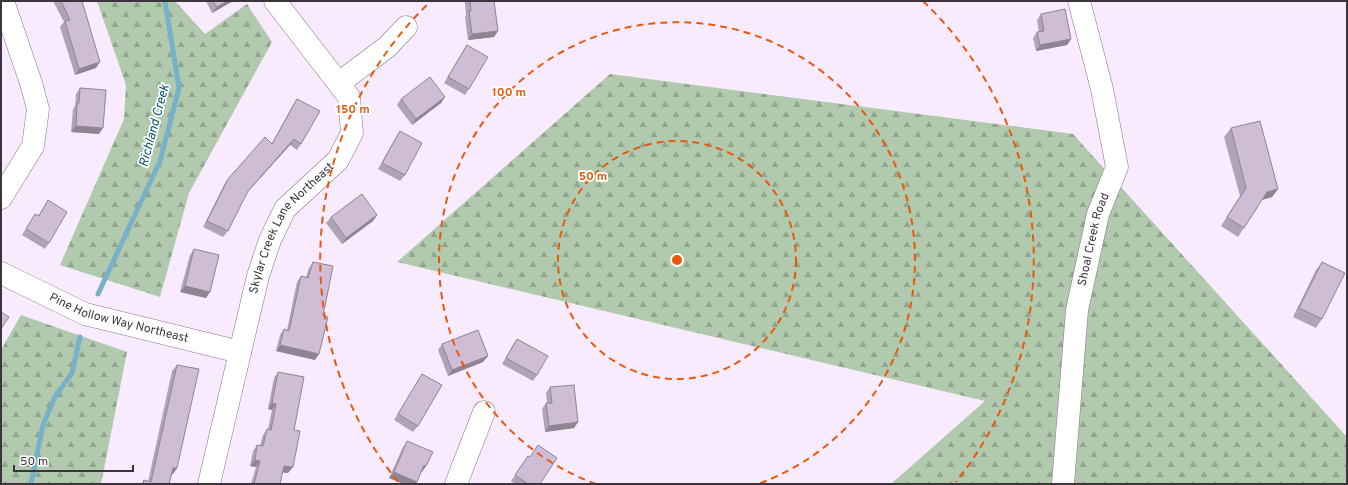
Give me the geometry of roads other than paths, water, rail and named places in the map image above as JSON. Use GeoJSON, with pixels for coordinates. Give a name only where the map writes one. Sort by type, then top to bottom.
{"type":"FeatureCollection","features":[{"type":"Feature","properties":{"kind":"street"},"geometry":{"type":"LineString","coordinates":[[1,198],[33,146],[38,109],[32,83],[2,1]]}},
{"type":"Feature","properties":{"kind":"street","name":"Skylar Creek Lane Northeast"},"geometry":{"type":"LineString","coordinates":[[209,484],[258,276],[270,240],[285,209],[338,160],[352,133],[349,97],[275,1]]}},
{"type":"Feature","properties":{"kind":"street","name":"Shoal Creek Road"},"geometry":{"type":"LineString","coordinates":[[1063,484],[1078,310],[1098,214],[1117,167],[1102,89],[1079,1]]}},
{"type":"Feature","properties":{"kind":"street"},"geometry":{"type":"LineString","coordinates":[[340,84],[387,47],[406,27]]}},
{"type":"Feature","properties":{"kind":"street","name":"Pine Hollow Way Northeast"},"geometry":{"type":"LineString","coordinates":[[1,273],[85,314],[240,352]]}},
{"type":"Feature","properties":{"kind":"street"},"geometry":{"type":"LineString","coordinates":[[456,484],[484,412]]}},
{"type":"Feature","properties":{"kind":"waterway","name":"Richland Creek"},"geometry":{"type":"LineString","coordinates":[[98,294],[160,161],[179,88],[165,1]]}},
{"type":"Feature","properties":{"kind":"waterway","name":"Richland Creek"},"geometry":{"type":"LineString","coordinates":[[31,484],[43,425],[55,397],[72,373],[80,337]]}}]}
